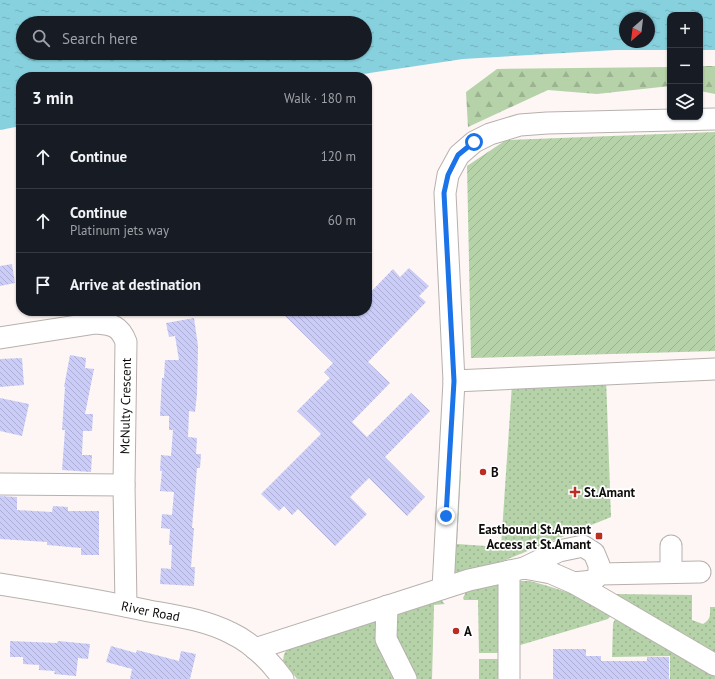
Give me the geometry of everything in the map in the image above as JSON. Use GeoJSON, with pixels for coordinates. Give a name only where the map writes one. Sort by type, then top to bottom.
{"type":"FeatureCollection","features":[{"type":"Feature","properties":{"kind":"street"},"geometry":{"type":"LineString","coordinates":[[443,588],[454,381],[444,193],[448,175],[458,155],[474,142],[490,134],[520,124],[715,119]]}},
{"type":"Feature","properties":{"kind":"street","name":"McNulty Crescent"},"geometry":{"type":"LineString","coordinates":[[0,338],[96,323],[107,324],[116,328],[123,334],[126,342],[124,485],[126,606]]}},
{"type":"Feature","properties":{"kind":"street"},"geometry":{"type":"LineString","coordinates":[[454,381],[715,369]]}},
{"type":"Feature","properties":{"kind":"street"},"geometry":{"type":"LineString","coordinates":[[0,484],[124,485]]}},
{"type":"Feature","properties":{"kind":"street"},"geometry":{"type":"LineString","coordinates":[[255,649],[469,580],[516,570],[559,551],[584,546],[594,553],[599,565],[599,574],[593,581],[574,583]]}},
{"type":"Feature","properties":{"kind":"street"},"geometry":{"type":"LineString","coordinates":[[671,546],[671,572]]}},
{"type":"Feature","properties":{"kind":"street"},"geometry":{"type":"LineString","coordinates":[[516,570],[551,573],[574,583],[599,596],[715,665]]}},
{"type":"Feature","properties":{"kind":"street"},"geometry":{"type":"LineString","coordinates":[[509,679],[516,570]]}},
{"type":"Feature","properties":{"kind":"street"},"geometry":{"type":"LineString","coordinates":[[599,574],[700,572]]}},
{"type":"Feature","properties":{"kind":"street","name":"River Road"},"geometry":{"type":"LineString","coordinates":[[0,584],[126,606],[193,619],[213,625],[232,634],[255,649],[266,659],[283,679]]}},
{"type":"Feature","properties":{"kind":"street"},"geometry":{"type":"LineString","coordinates":[[387,606],[386,640],[406,679]]}},
{"type":"Feature","properties":{"kind":"green space"},"geometry":{"type":"Polygon","coordinates":[[[703,66],[715,66],[715,94],[703,92],[703,66]]]}},
{"type":"Feature","properties":{"kind":"green space"},"geometry":{"type":"Polygon","coordinates":[[[667,67],[667,86],[597,94],[548,90],[468,127],[466,92],[497,69],[667,67]]]}},
{"type":"Feature","properties":{"kind":"green space"},"geometry":{"type":"Polygon","coordinates":[[[715,132],[715,351],[471,358],[467,166],[506,140],[715,132]]]}},
{"type":"Feature","properties":{"kind":"green space"},"geometry":{"type":"Polygon","coordinates":[[[606,378],[611,517],[503,561],[453,575],[456,475],[460,471],[457,544],[501,547],[512,384],[606,378]]]}},
{"type":"Feature","properties":{"kind":"green space"},"geometry":{"type":"Polygon","coordinates":[[[501,581],[503,653],[479,653],[478,600],[464,600],[463,598],[467,590],[501,581]]]}},
{"type":"Feature","properties":{"kind":"green space"},"geometry":{"type":"Polygon","coordinates":[[[521,581],[530,581],[585,598],[613,613],[608,619],[517,646],[517,583],[521,581]]]}},
{"type":"Feature","properties":{"kind":"green space"},"geometry":{"type":"Polygon","coordinates":[[[614,594],[692,595],[692,620],[703,624],[710,617],[710,607],[715,607],[715,657],[614,594]]]}},
{"type":"Feature","properties":{"kind":"green space"},"geometry":{"type":"Polygon","coordinates":[[[439,598],[445,604],[434,605],[432,679],[297,679],[283,661],[284,654],[293,642],[439,598]]]}},
{"type":"Feature","properties":{"kind":"green space"},"geometry":{"type":"Polygon","coordinates":[[[619,615],[715,674],[715,679],[670,679],[670,656],[612,657],[613,624],[619,615]]]}},
{"type":"Feature","properties":{"kind":"green space"},"geometry":{"type":"Polygon","coordinates":[[[479,659],[502,659],[502,679],[479,679],[479,659]]]}},
{"type":"Feature","properties":{"kind":"water"},"geometry":{"type":"Polygon","coordinates":[[[0,0],[715,0],[715,50],[703,50],[703,12],[667,12],[667,50],[616,50],[463,59],[372,73],[16,72],[16,127],[0,130],[0,0]]]}},
{"type":"Feature","properties":{"kind":"building"},"geometry":{"type":"Polygon","coordinates":[[[12,264],[15,283],[0,286],[0,266],[12,264]]]}},
{"type":"Feature","properties":{"kind":"building"},"geometry":{"type":"Polygon","coordinates":[[[409,268],[429,286],[419,296],[426,302],[368,362],[390,383],[352,422],[367,437],[411,393],[430,411],[385,457],[425,497],[407,516],[369,478],[350,497],[367,514],[335,546],[298,509],[292,515],[284,506],[279,511],[261,494],[321,434],[297,411],[330,378],[324,372],[333,363],[285,316],[372,316],[372,291],[393,269],[400,277],[409,268]]]}},
{"type":"Feature","properties":{"kind":"building"},"geometry":{"type":"Polygon","coordinates":[[[194,318],[198,346],[197,394],[195,412],[189,411],[188,437],[197,438],[196,454],[201,454],[200,468],[197,468],[192,528],[194,528],[191,567],[195,567],[194,586],[160,584],[161,568],[171,569],[172,545],[169,545],[170,529],[161,528],[162,514],[172,515],[174,492],[160,491],[162,471],[160,471],[161,455],[171,456],[173,430],[169,430],[169,416],[160,416],[162,378],[164,378],[165,360],[179,360],[175,336],[169,337],[166,323],[194,318]]]}},
{"type":"Feature","properties":{"kind":"building"},"geometry":{"type":"Polygon","coordinates":[[[70,355],[86,358],[85,368],[94,369],[85,414],[93,414],[92,431],[83,431],[82,455],[92,455],[91,472],[62,470],[65,430],[62,430],[64,387],[70,355]]]}},
{"type":"Feature","properties":{"kind":"building"},"geometry":{"type":"Polygon","coordinates":[[[22,358],[24,385],[0,387],[0,359],[22,358]]]}},
{"type":"Feature","properties":{"kind":"building"},"geometry":{"type":"Polygon","coordinates":[[[0,398],[29,404],[22,436],[0,431],[0,398]]]}},
{"type":"Feature","properties":{"kind":"building"},"geometry":{"type":"Polygon","coordinates":[[[0,496],[17,497],[17,510],[52,512],[53,506],[68,507],[68,511],[99,511],[99,555],[81,555],[81,548],[47,545],[47,542],[0,539],[0,496]]]}},
{"type":"Feature","properties":{"kind":"building"},"geometry":{"type":"Polygon","coordinates":[[[10,641],[57,643],[58,641],[90,644],[88,659],[78,658],[76,676],[54,674],[55,671],[39,670],[39,665],[23,664],[23,657],[10,657],[10,641]]]}},
{"type":"Feature","properties":{"kind":"building"},"geometry":{"type":"Polygon","coordinates":[[[111,646],[136,653],[137,650],[179,661],[181,651],[196,654],[190,679],[130,679],[132,669],[106,662],[111,646]]]}},
{"type":"Feature","properties":{"kind":"building"},"geometry":{"type":"Polygon","coordinates":[[[553,649],[586,649],[586,656],[601,656],[601,661],[647,661],[647,657],[669,657],[669,679],[553,679],[553,649]]]}},
{"type":"Feature","properties":{"kind":"place","name":"B"},"geometry":{"type":"Point","coordinates":[483,472]}},
{"type":"Feature","properties":{"kind":"place","name":"St.Amant"},"geometry":{"type":"Point","coordinates":[575,492]}},
{"type":"Feature","properties":{"kind":"place","name":"Eastbound St.Amant Access at St.Amant"},"geometry":{"type":"Point","coordinates":[599,536]}},
{"type":"Feature","properties":{"kind":"place","name":"A"},"geometry":{"type":"Point","coordinates":[456,631]}},
{"type":"Feature","properties":{"kind":"route"},"geometry":{"type":"LineString","coordinates":[[446,516],[454,381],[444,193],[448,175],[458,155],[474,142]]}}]}
